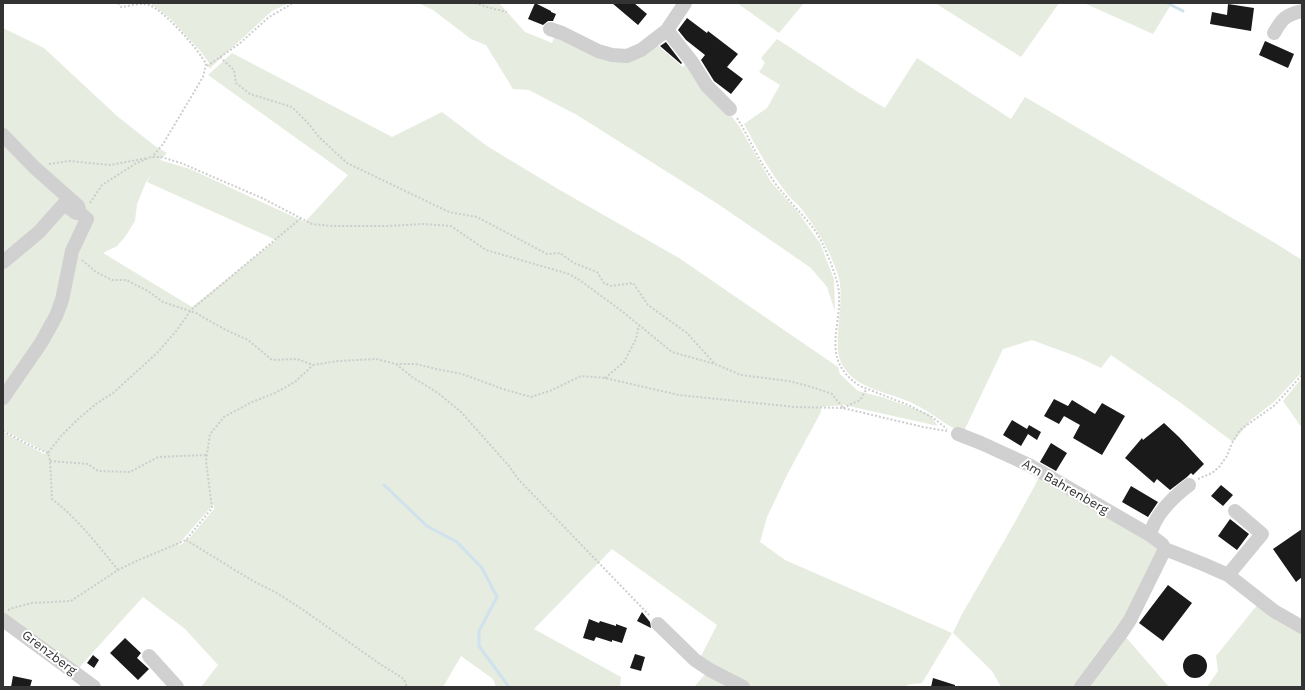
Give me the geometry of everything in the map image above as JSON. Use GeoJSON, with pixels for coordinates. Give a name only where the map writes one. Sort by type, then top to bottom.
{"type":"FeatureCollection","features":[{"type":"Feature","properties":{"kind":"street"},"geometry":{"type":"LineString","coordinates":[[550,29],[562,33],[598,51],[612,55],[627,56],[636,53],[667,30],[685,3]]}},
{"type":"Feature","properties":{"kind":"street"},"geometry":{"type":"LineString","coordinates":[[1274,33],[1280,21],[1286,16],[1302,10]]}},
{"type":"Feature","properties":{"kind":"street"},"geometry":{"type":"LineString","coordinates":[[667,30],[692,62],[707,86],[730,109]]}},
{"type":"Feature","properties":{"kind":"street"},"geometry":{"type":"LineString","coordinates":[[3,135],[34,167],[78,206],[83,216],[72,251],[62,300],[56,316],[41,343],[3,398]]}},
{"type":"Feature","properties":{"kind":"street"},"geometry":{"type":"LineString","coordinates":[[3,262],[39,232],[64,204],[76,213],[83,216]]}},
{"type":"Feature","properties":{"kind":"street","name":"Am Bahrenberg"},"geometry":{"type":"LineString","coordinates":[[958,434],[1029,465],[1150,535],[1162,544],[1165,549],[1228,575],[1274,611],[1302,626]]}},
{"type":"Feature","properties":{"kind":"street"},"geometry":{"type":"LineString","coordinates":[[1150,535],[1152,526],[1157,517],[1175,496],[1189,485]]}},
{"type":"Feature","properties":{"kind":"street"},"geometry":{"type":"LineString","coordinates":[[1228,575],[1262,534],[1235,511]]}},
{"type":"Feature","properties":{"kind":"street"},"geometry":{"type":"LineString","coordinates":[[1081,687],[1130,620],[1165,549]]}},
{"type":"Feature","properties":{"kind":"street","name":"Grenzberg"},"geometry":{"type":"LineString","coordinates":[[3,620],[94,687]]}},
{"type":"Feature","properties":{"kind":"street"},"geometry":{"type":"LineString","coordinates":[[658,624],[695,660],[710,670],[743,687]]}},
{"type":"Feature","properties":{"kind":"street"},"geometry":{"type":"LineString","coordinates":[[149,656],[177,687]]}},
{"type":"Feature","properties":{"kind":"path"},"geometry":{"type":"LineString","coordinates":[[83,216],[91,200],[102,185],[135,164],[151,157],[163,144],[206,71],[206,66],[202,56],[172,22],[154,8],[148,4],[121,7],[118,3]]}},
{"type":"Feature","properties":{"kind":"path"},"geometry":{"type":"LineString","coordinates":[[206,66],[239,44],[269,17],[293,3]]}},
{"type":"Feature","properties":{"kind":"path"},"geometry":{"type":"LineString","coordinates":[[474,3],[507,12]]}},
{"type":"Feature","properties":{"kind":"path"},"geometry":{"type":"LineString","coordinates":[[220,57],[234,70],[236,83],[250,94],[292,106],[319,137],[347,163],[449,212],[477,216],[547,254],[560,253],[574,263],[598,272],[604,283],[611,286],[633,283],[648,305],[687,333],[715,364]]}},
{"type":"Feature","properties":{"kind":"path"},"geometry":{"type":"LineString","coordinates":[[72,251],[96,272],[112,280],[126,280],[148,291],[163,302],[191,310],[248,340],[272,360],[297,359],[313,365],[376,358],[396,364],[416,364],[462,374],[503,389],[531,397],[552,390],[581,376],[605,378],[679,395],[796,407],[843,408],[923,427],[949,431],[932,418],[908,405],[884,394],[866,390],[853,382],[839,364],[835,344],[838,317],[838,292],[835,278],[821,241],[815,231],[765,168],[742,126],[730,109]]}},
{"type":"Feature","properties":{"kind":"path"},"geometry":{"type":"LineString","coordinates":[[34,167],[69,161],[110,165],[151,157],[161,157],[181,163],[262,198],[312,224],[332,226],[424,224],[451,226],[486,250],[569,274],[623,312],[672,352],[715,364],[741,375],[789,381],[815,388],[832,394],[843,408]]}},
{"type":"Feature","properties":{"kind":"path"},"geometry":{"type":"LineString","coordinates":[[48,453],[61,436],[77,420],[96,404],[113,393],[152,357],[177,330],[191,310],[300,219]]}},
{"type":"Feature","properties":{"kind":"path"},"geometry":{"type":"LineString","coordinates":[[605,378],[624,362],[636,339],[639,325]]}},
{"type":"Feature","properties":{"kind":"path"},"geometry":{"type":"LineString","coordinates":[[396,364],[412,377],[438,393],[461,412],[509,466],[519,480],[658,624]]}},
{"type":"Feature","properties":{"kind":"path"},"geometry":{"type":"LineString","coordinates":[[3,613],[13,608],[32,603],[71,601],[132,562],[186,540],[212,508],[206,461],[210,434],[224,417],[295,382],[313,365]]}},
{"type":"Feature","properties":{"kind":"path"},"geometry":{"type":"LineString","coordinates":[[1189,485],[1217,469],[1227,456],[1232,443],[1240,430],[1275,405],[1302,375]]}},
{"type":"Feature","properties":{"kind":"path"},"geometry":{"type":"LineString","coordinates":[[843,408],[860,400],[866,390]]}},
{"type":"Feature","properties":{"kind":"path"},"geometry":{"type":"LineString","coordinates":[[3,431],[30,446],[48,453]]}},
{"type":"Feature","properties":{"kind":"path"},"geometry":{"type":"LineString","coordinates":[[48,453],[50,461],[52,499],[82,528],[118,570]]}},
{"type":"Feature","properties":{"kind":"path"},"geometry":{"type":"LineString","coordinates":[[50,461],[88,464],[98,470],[130,472],[158,457],[207,454]]}},
{"type":"Feature","properties":{"kind":"path"},"geometry":{"type":"LineString","coordinates":[[186,540],[298,607],[404,679],[407,687]]}},
{"type":"Feature","properties":{"kind":"shaded area"},"geometry":{"type":"Polygon","coordinates":[[[150,3],[289,3],[272,11],[209,69],[209,63],[202,53],[171,19],[150,3]]]}},
{"type":"Feature","properties":{"kind":"shaded area"},"geometry":{"type":"Polygon","coordinates":[[[418,3],[499,3],[525,32],[552,43],[556,32],[612,58],[656,44],[683,67],[687,61],[739,126],[771,182],[797,211],[820,243],[834,279],[835,311],[827,287],[811,268],[718,204],[577,115],[529,90],[513,89],[486,45],[471,39],[433,10],[418,3]]]}},
{"type":"Feature","properties":{"kind":"shaded area"},"geometry":{"type":"Polygon","coordinates":[[[737,3],[804,3],[779,33],[737,3]]]}},
{"type":"Feature","properties":{"kind":"shaded area"},"geometry":{"type":"Polygon","coordinates":[[[935,3],[1059,3],[1021,57],[935,3]]]}},
{"type":"Feature","properties":{"kind":"shaded area"},"geometry":{"type":"Polygon","coordinates":[[[1084,3],[1172,3],[1153,34],[1084,3]]]}},
{"type":"Feature","properties":{"kind":"shaded area"},"geometry":{"type":"Polygon","coordinates":[[[3,28],[44,48],[117,116],[155,146],[167,153],[160,160],[190,169],[305,222],[348,175],[208,75],[232,53],[392,137],[442,112],[487,146],[558,189],[679,258],[838,367],[840,374],[858,391],[882,397],[929,414],[938,426],[844,405],[821,407],[821,412],[788,473],[767,517],[760,542],[785,560],[952,633],[922,683],[907,685],[907,687],[750,687],[728,677],[699,660],[717,625],[612,549],[534,629],[621,677],[620,687],[496,687],[493,679],[461,656],[443,687],[201,687],[218,665],[185,629],[143,597],[75,672],[3,616],[3,432],[44,454],[46,452],[3,430],[3,403],[42,350],[56,325],[83,240],[80,239],[64,281],[51,323],[41,341],[3,394],[3,263],[29,242],[23,240],[3,256],[3,28]],[[152,173],[146,182],[137,204],[135,221],[125,237],[117,246],[103,253],[192,307],[276,240],[147,182],[152,173]],[[214,505],[178,546],[187,541],[214,509],[214,505]]]}},
{"type":"Feature","properties":{"kind":"shaded area"},"geometry":{"type":"Polygon","coordinates":[[[777,39],[885,108],[917,58],[1011,119],[1025,97],[1302,260],[1302,372],[1275,401],[1251,420],[1233,442],[1181,403],[1111,355],[1101,368],[1078,357],[1032,340],[1003,349],[963,433],[914,404],[858,382],[844,368],[840,359],[838,336],[841,298],[840,286],[838,275],[831,257],[812,223],[774,175],[744,124],[767,108],[780,85],[759,72],[765,63],[761,58],[777,39]]]}},
{"type":"Feature","properties":{"kind":"shaded area"},"geometry":{"type":"Polygon","coordinates":[[[1302,378],[1302,428],[1283,401],[1302,378]]]}},
{"type":"Feature","properties":{"kind":"shaded area"},"geometry":{"type":"Polygon","coordinates":[[[1041,474],[1155,542],[1160,553],[1133,607],[1078,687],[1001,687],[992,671],[953,633],[961,616],[1041,474]]]}},
{"type":"Feature","properties":{"kind":"shaded area"},"geometry":{"type":"Polygon","coordinates":[[[1258,604],[1302,629],[1302,687],[1207,687],[1218,671],[1216,656],[1258,604]]]}},
{"type":"Feature","properties":{"kind":"shaded area"},"geometry":{"type":"Polygon","coordinates":[[[1124,635],[1169,687],[1084,687],[1124,635]]]}},
{"type":"Feature","properties":{"kind":"shaded area"},"geometry":{"type":"Polygon","coordinates":[[[707,672],[734,687],[696,687],[695,686],[707,672]]]}},
{"type":"Feature","properties":{"kind":"building"},"geometry":{"type":"Polygon","coordinates":[[[535,3],[556,14],[553,21],[548,21],[543,25],[528,19],[535,3]]]}},
{"type":"Feature","properties":{"kind":"building"},"geometry":{"type":"Polygon","coordinates":[[[612,3],[634,3],[647,14],[638,25],[612,3]]]}},
{"type":"Feature","properties":{"kind":"building"},"geometry":{"type":"Polygon","coordinates":[[[1228,4],[1254,8],[1251,31],[1210,24],[1212,12],[1227,15],[1228,4]]]}},
{"type":"Feature","properties":{"kind":"building"},"geometry":{"type":"Polygon","coordinates":[[[687,18],[707,33],[708,31],[738,54],[727,67],[743,79],[731,94],[714,81],[701,60],[705,55],[686,40],[678,30],[687,18]]]}},
{"type":"Feature","properties":{"kind":"building"},"geometry":{"type":"Polygon","coordinates":[[[1265,41],[1294,54],[1288,68],[1259,55],[1265,41]]]}},
{"type":"Feature","properties":{"kind":"building"},"geometry":{"type":"Polygon","coordinates":[[[666,42],[682,63],[681,64],[660,46],[666,42]]]}},
{"type":"Feature","properties":{"kind":"building"},"geometry":{"type":"Polygon","coordinates":[[[1054,399],[1068,406],[1072,400],[1095,414],[1102,403],[1125,416],[1102,455],[1073,438],[1080,425],[1064,416],[1059,424],[1044,416],[1054,399]]]}},
{"type":"Feature","properties":{"kind":"building"},"geometry":{"type":"Polygon","coordinates":[[[1012,420],[1027,429],[1029,425],[1041,432],[1037,440],[1028,434],[1021,446],[1003,435],[1012,420]]]}},
{"type":"Feature","properties":{"kind":"building"},"geometry":{"type":"Polygon","coordinates":[[[1164,423],[1204,464],[1193,475],[1191,473],[1170,490],[1157,479],[1154,483],[1125,458],[1142,438],[1143,440],[1164,423]]]}},
{"type":"Feature","properties":{"kind":"building"},"geometry":{"type":"Polygon","coordinates":[[[1051,443],[1067,453],[1056,471],[1040,462],[1051,443]]]}},
{"type":"Feature","properties":{"kind":"building"},"geometry":{"type":"Polygon","coordinates":[[[1221,485],[1233,495],[1223,506],[1211,496],[1221,485]]]}},
{"type":"Feature","properties":{"kind":"building"},"geometry":{"type":"Polygon","coordinates":[[[1131,486],[1158,502],[1148,517],[1122,502],[1131,486]]]}},
{"type":"Feature","properties":{"kind":"building"},"geometry":{"type":"Polygon","coordinates":[[[1230,519],[1249,534],[1237,550],[1218,536],[1230,519]]]}},
{"type":"Feature","properties":{"kind":"building"},"geometry":{"type":"Polygon","coordinates":[[[1302,529],[1302,577],[1296,582],[1273,549],[1302,529]]]}},
{"type":"Feature","properties":{"kind":"building"},"geometry":{"type":"Polygon","coordinates":[[[1168,585],[1192,603],[1163,641],[1139,623],[1168,585]]]}},
{"type":"Feature","properties":{"kind":"building"},"geometry":{"type":"Polygon","coordinates":[[[642,612],[650,622],[651,628],[637,621],[642,612]]]}},
{"type":"Feature","properties":{"kind":"building"},"geometry":{"type":"Polygon","coordinates":[[[589,619],[599,623],[600,621],[627,628],[622,643],[612,640],[612,642],[596,637],[594,641],[583,638],[589,619]]]}},
{"type":"Feature","properties":{"kind":"building"},"geometry":{"type":"Polygon","coordinates":[[[125,638],[141,653],[137,658],[149,669],[138,680],[110,653],[125,638]]]}},
{"type":"Feature","properties":{"kind":"building"},"geometry":{"type":"Polygon","coordinates":[[[635,654],[645,657],[641,671],[630,668],[635,654]]]}},
{"type":"Feature","properties":{"kind":"building"},"geometry":{"type":"Polygon","coordinates":[[[1195,654],[1204,657],[1207,666],[1204,675],[1195,678],[1186,675],[1183,666],[1186,657],[1195,654]]]}},
{"type":"Feature","properties":{"kind":"building"},"geometry":{"type":"Polygon","coordinates":[[[93,655],[99,660],[94,668],[87,663],[93,655]]]}},
{"type":"Feature","properties":{"kind":"building"},"geometry":{"type":"Polygon","coordinates":[[[13,676],[32,680],[30,687],[11,687],[13,676]]]}},
{"type":"Feature","properties":{"kind":"building"},"geometry":{"type":"Polygon","coordinates":[[[933,678],[955,685],[955,687],[931,687],[933,678]]]}},
{"type":"Feature","properties":{"kind":"waterway"},"geometry":{"type":"LineString","coordinates":[[1167,3],[1183,11]]}},
{"type":"Feature","properties":{"kind":"waterway"},"geometry":{"type":"LineString","coordinates":[[384,485],[427,526],[457,542],[482,568],[497,597],[479,631],[479,646],[509,687]]}}]}
